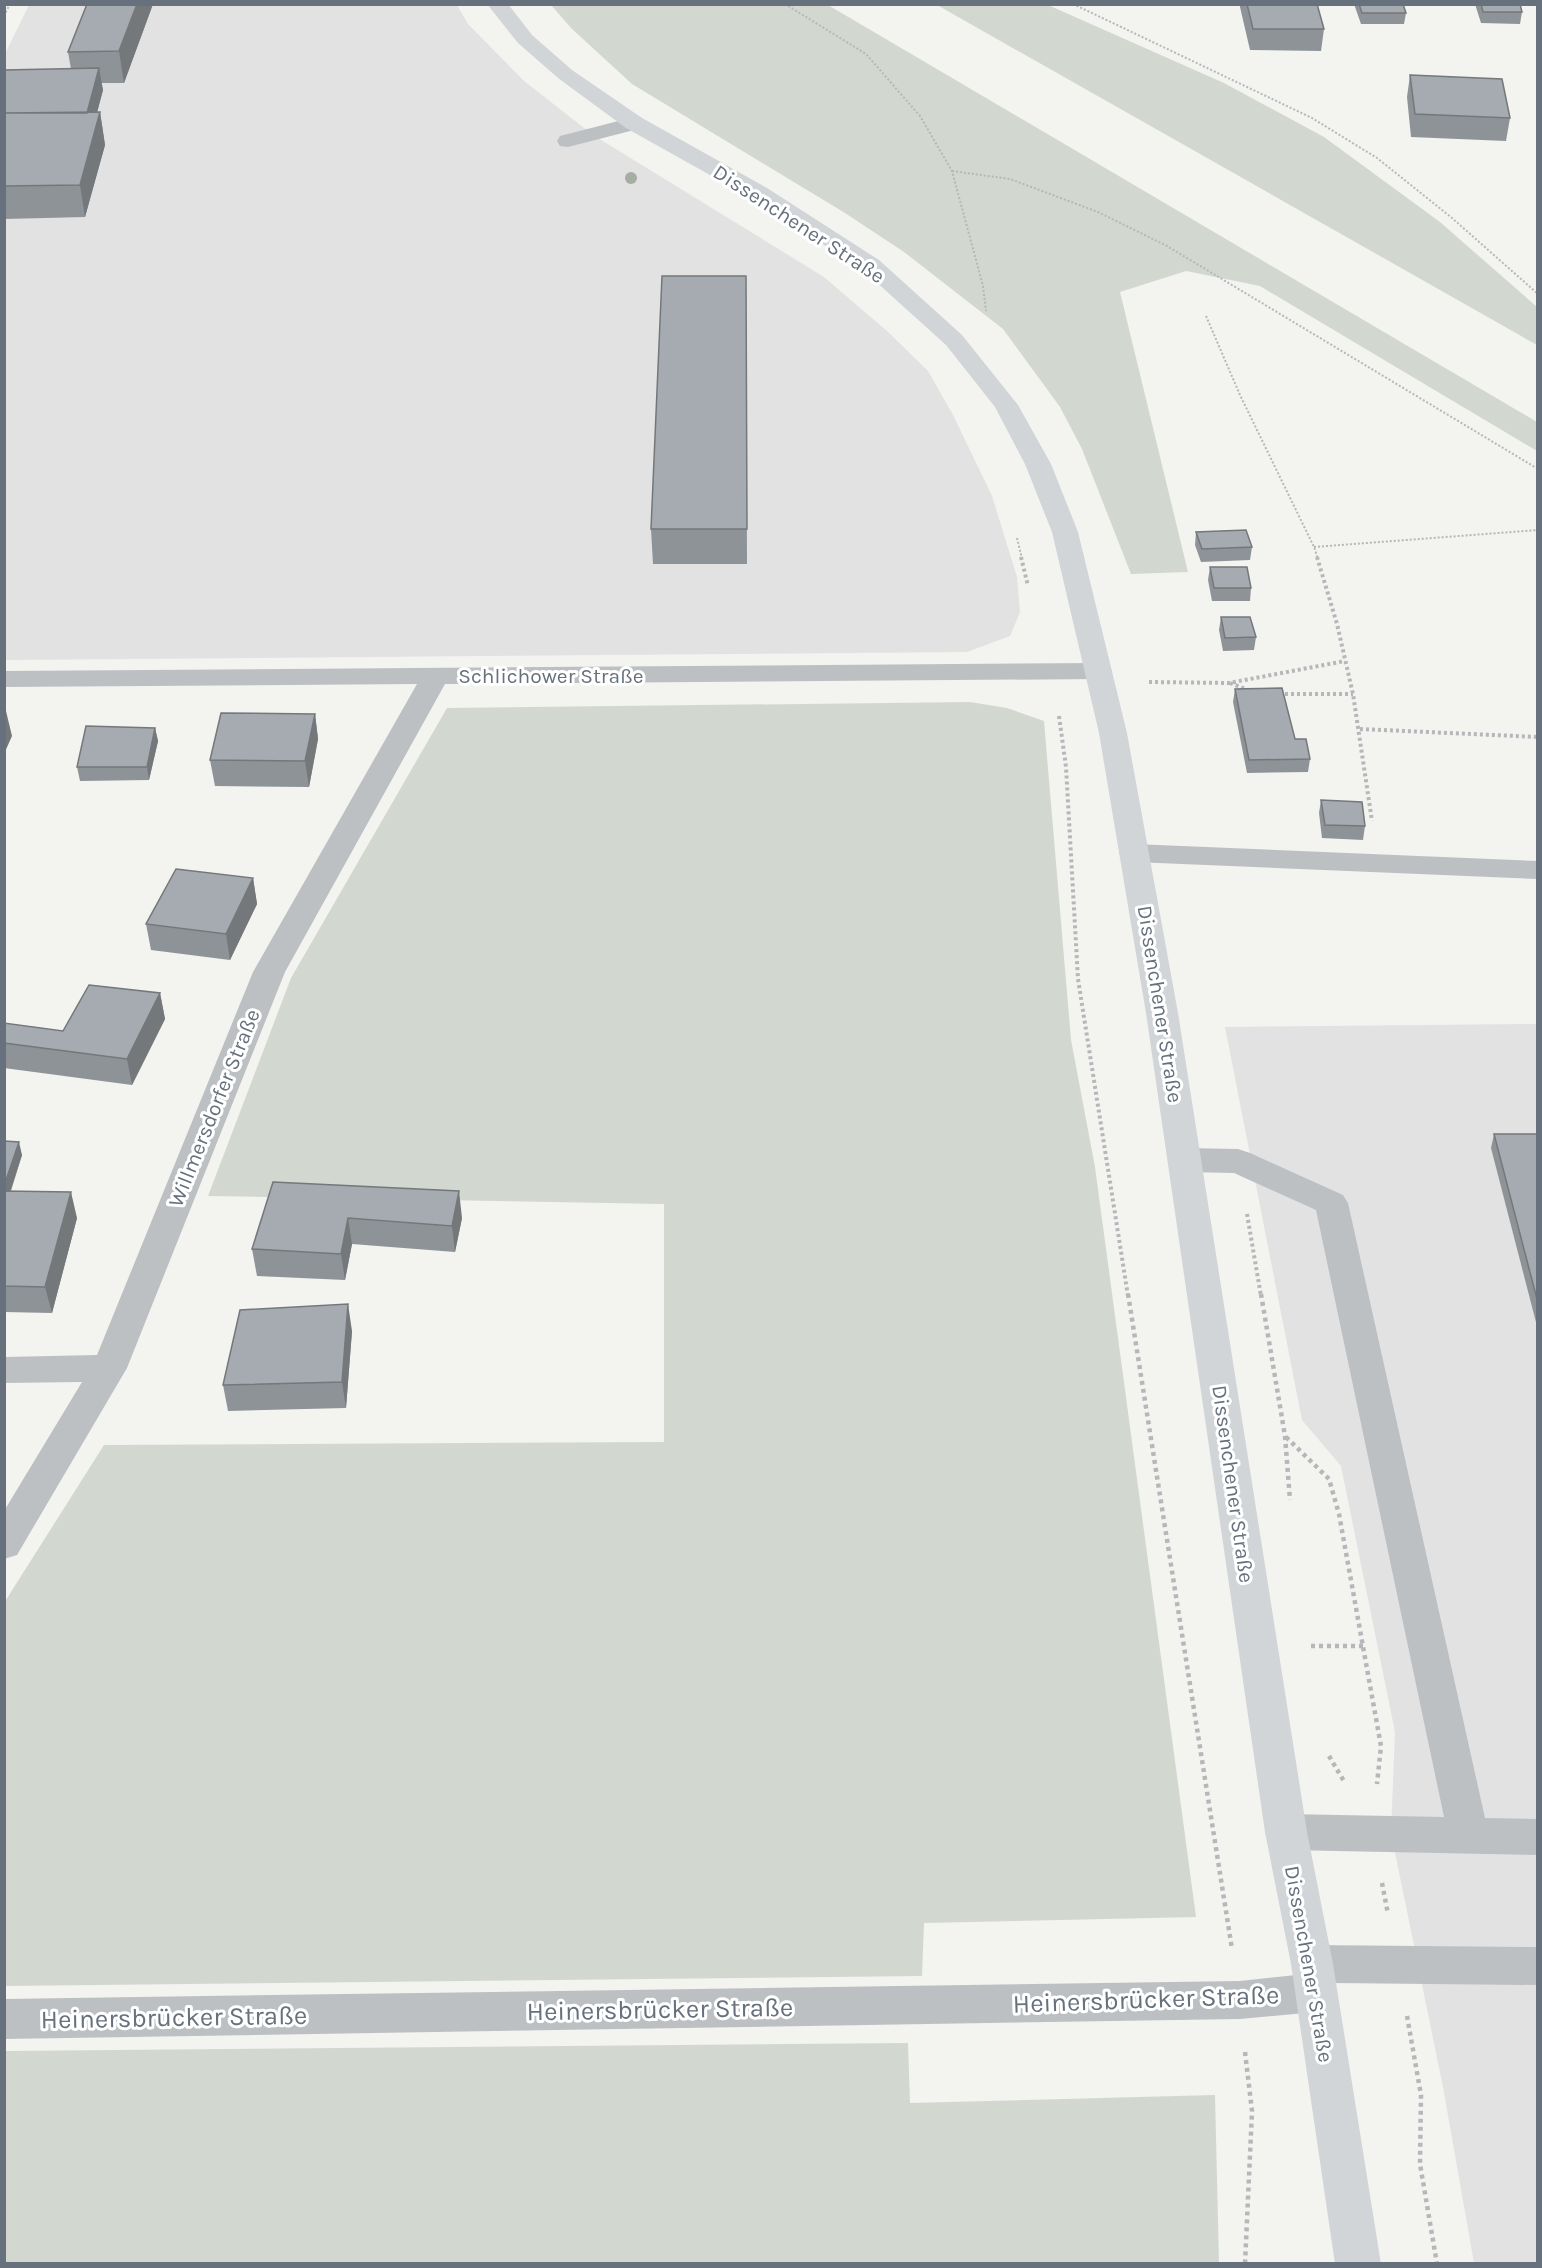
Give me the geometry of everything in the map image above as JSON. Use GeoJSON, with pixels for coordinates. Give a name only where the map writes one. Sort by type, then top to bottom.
{"type":"FeatureCollection","features":[{"type":"Feature","properties":{"kind":"main road","name":"Dissenchener Straße"},"geometry":{"type":"LineString","coordinates":[[497,4],[525,39],[565,74],[634,123],[759,193],[871,266],[954,339],[1006,405],[1038,464],[1065,532],[1113,733],[1134,853],[1185,1160],[1286,1833],[1314,1979],[1358,2264]]}},
{"type":"Feature","properties":{"kind":"street"},"geometry":{"type":"LineString","coordinates":[[568,141],[634,123]]}},
{"type":"Feature","properties":{"kind":"street","name":"Schlichower Straße"},"geometry":{"type":"LineString","coordinates":[[4,679],[1098,671]]}},
{"type":"Feature","properties":{"kind":"street","name":"Willmersdorfer Straße"},"geometry":{"type":"LineString","coordinates":[[4,1544],[109,1368],[268,972],[435,676]]}},
{"type":"Feature","properties":{"kind":"street"},"geometry":{"type":"LineString","coordinates":[[1134,853],[1538,870]]}},
{"type":"Feature","properties":{"kind":"street"},"geometry":{"type":"LineString","coordinates":[[1185,1160],[1238,1161],[1331,1203],[1468,1835]]}},
{"type":"Feature","properties":{"kind":"street"},"geometry":{"type":"LineString","coordinates":[[4,1370],[109,1368]]}},
{"type":"Feature","properties":{"kind":"street"},"geometry":{"type":"LineString","coordinates":[[1286,1833],[1538,1837]]}},
{"type":"Feature","properties":{"kind":"street","name":"Heinersbrücker Straße"},"geometry":{"type":"LineString","coordinates":[[4,2019],[1240,2000],[1314,1979],[1398,1965],[1538,1966]]}},
{"type":"Feature","properties":{"kind":"path"},"geometry":{"type":"LineString","coordinates":[[4,16],[10,4]]}},
{"type":"Feature","properties":{"kind":"path"},"geometry":{"type":"LineString","coordinates":[[784,4],[872,59],[920,116],[952,171],[983,286],[987,321]]}},
{"type":"Feature","properties":{"kind":"path"},"geometry":{"type":"LineString","coordinates":[[1073,4],[1312,118],[1377,158],[1452,218],[1538,294]]}},
{"type":"Feature","properties":{"kind":"path"},"geometry":{"type":"LineString","coordinates":[[952,171],[1010,179],[1098,212],[1167,246],[1538,469]]}},
{"type":"Feature","properties":{"kind":"path"},"geometry":{"type":"LineString","coordinates":[[1206,316],[1240,395],[1314,547],[1345,661],[1360,729],[1377,863]]}},
{"type":"Feature","properties":{"kind":"path"},"geometry":{"type":"LineString","coordinates":[[1314,547],[1538,530]]}},
{"type":"Feature","properties":{"kind":"path"},"geometry":{"type":"LineString","coordinates":[[1015,532],[1031,597]]}},
{"type":"Feature","properties":{"kind":"path"},"geometry":{"type":"LineString","coordinates":[[1151,693],[1149,682],[1229,683],[1345,661]]}},
{"type":"Feature","properties":{"kind":"path"},"geometry":{"type":"LineString","coordinates":[[1052,673],[1066,767],[1078,979],[1092,1079],[1110,1173],[1240,2000],[1252,2111],[1245,2264]]}},
{"type":"Feature","properties":{"kind":"path"},"geometry":{"type":"LineString","coordinates":[[1229,683],[1249,690]]}},
{"type":"Feature","properties":{"kind":"path"},"geometry":{"type":"LineString","coordinates":[[1270,694],[1353,694]]}},
{"type":"Feature","properties":{"kind":"path"},"geometry":{"type":"LineString","coordinates":[[1360,729],[1538,738]]}},
{"type":"Feature","properties":{"kind":"path"},"geometry":{"type":"LineString","coordinates":[[1238,1161],[1285,1436],[1291,1505]]}},
{"type":"Feature","properties":{"kind":"path"},"geometry":{"type":"LineString","coordinates":[[1285,1436],[1329,1479],[1340,1514],[1381,1746],[1372,1834],[1398,1965],[1420,2095],[1420,2164],[1437,2264]]}},
{"type":"Feature","properties":{"kind":"path"},"geometry":{"type":"LineString","coordinates":[[1306,1636],[1310,1658]]}},
{"type":"Feature","properties":{"kind":"path"},"geometry":{"type":"LineString","coordinates":[[1308,1646],[1364,1646]]}},
{"type":"Feature","properties":{"kind":"path"},"geometry":{"type":"LineString","coordinates":[[1326,1749],[1372,1834]]}},
{"type":"Feature","properties":{"kind":"shaded area"},"geometry":{"type":"Polygon","coordinates":[[[29,5],[457,5],[468,24],[524,81],[593,135],[824,277],[887,331],[928,371],[953,415],[992,496],[1017,577],[1020,612],[1010,636],[967,652],[5,660],[4,56],[29,5]]]}},
{"type":"Feature","properties":{"kind":"shaded area"},"geometry":{"type":"Polygon","coordinates":[[[551,5],[828,5],[1537,422],[1537,451],[1260,286],[1186,271],[1120,292],[1188,572],[1131,574],[1082,449],[1060,407],[1003,329],[904,252],[845,213],[632,84],[571,28],[551,5]]]}},
{"type":"Feature","properties":{"kind":"shaded area"},"geometry":{"type":"Polygon","coordinates":[[[937,5],[1048,5],[1224,83],[1324,137],[1440,222],[1537,307],[1537,345],[937,5]]]}},
{"type":"Feature","properties":{"kind":"shaded area"},"geometry":{"type":"Polygon","coordinates":[[[970,702],[1007,708],[1044,721],[1071,1040],[1095,1167],[1196,1917],[924,1923],[922,1976],[5,1986],[4,1603],[104,1445],[664,1442],[664,1204],[208,1196],[291,978],[447,708],[970,702]]]}},
{"type":"Feature","properties":{"kind":"shaded area"},"geometry":{"type":"Polygon","coordinates":[[[1537,1024],[1537,2263],[1474,2263],[1443,2087],[1391,1833],[1395,1732],[1341,1466],[1302,1420],[1225,1027],[1537,1024]]]}},
{"type":"Feature","properties":{"kind":"shaded area"},"geometry":{"type":"Polygon","coordinates":[[[908,2043],[910,2103],[1215,2095],[1219,2263],[5,2263],[5,2051],[908,2043]]]}},
{"type":"Feature","properties":{"kind":"building"},"geometry":{"type":"Polygon","coordinates":[[[87,4],[137,4],[119,51],[68,52],[87,4]]]}},
{"type":"Feature","properties":{"kind":"building"},"geometry":{"type":"Polygon","coordinates":[[[1247,4],[1317,4],[1324,29],[1253,29],[1247,4]]]}},
{"type":"Feature","properties":{"kind":"building"},"geometry":{"type":"Polygon","coordinates":[[[1359,4],[1403,4],[1406,13],[1362,13],[1359,4]]]}},
{"type":"Feature","properties":{"kind":"building"},"geometry":{"type":"Polygon","coordinates":[[[1481,4],[1520,4],[1522,12],[1483,12],[1481,4]]]}},
{"type":"Feature","properties":{"kind":"building"},"geometry":{"type":"Polygon","coordinates":[[[99,68],[87,113],[4,113],[4,70],[99,68]]]}},
{"type":"Feature","properties":{"kind":"building"},"geometry":{"type":"Polygon","coordinates":[[[1410,75],[1502,79],[1510,118],[1415,114],[1410,75]]]}},
{"type":"Feature","properties":{"kind":"building"},"geometry":{"type":"Polygon","coordinates":[[[100,112],[80,185],[4,186],[4,113],[100,112]]]}},
{"type":"Feature","properties":{"kind":"building"},"geometry":{"type":"Polygon","coordinates":[[[662,276],[746,276],[747,529],[651,529],[662,276]]]}},
{"type":"Feature","properties":{"kind":"building"},"geometry":{"type":"Polygon","coordinates":[[[1246,530],[1252,547],[1202,549],[1196,532],[1246,530]]]}},
{"type":"Feature","properties":{"kind":"building"},"geometry":{"type":"Polygon","coordinates":[[[1210,567],[1247,567],[1251,588],[1214,588],[1210,567]]]}},
{"type":"Feature","properties":{"kind":"building"},"geometry":{"type":"Polygon","coordinates":[[[1221,617],[1250,617],[1256,637],[1225,638],[1221,617]]]}},
{"type":"Feature","properties":{"kind":"building"},"geometry":{"type":"Polygon","coordinates":[[[1282,688],[1295,739],[1306,739],[1310,759],[1249,760],[1235,689],[1282,688]]]}},
{"type":"Feature","properties":{"kind":"building"},"geometry":{"type":"Polygon","coordinates":[[[221,713],[315,714],[305,761],[210,760],[221,713]]]}},
{"type":"Feature","properties":{"kind":"building"},"geometry":{"type":"Polygon","coordinates":[[[86,726],[155,728],[147,767],[77,767],[86,726]]]}},
{"type":"Feature","properties":{"kind":"building"},"geometry":{"type":"Polygon","coordinates":[[[1321,800],[1362,802],[1365,826],[1325,825],[1321,800]]]}},
{"type":"Feature","properties":{"kind":"building"},"geometry":{"type":"Polygon","coordinates":[[[176,869],[253,878],[226,934],[146,924],[176,869]]]}},
{"type":"Feature","properties":{"kind":"building"},"geometry":{"type":"Polygon","coordinates":[[[89,985],[160,993],[127,1059],[4,1043],[4,1023],[63,1031],[89,985]]]}},
{"type":"Feature","properties":{"kind":"building"},"geometry":{"type":"Polygon","coordinates":[[[1494,1134],[1538,1134],[1538,1303],[1494,1134]]]}},
{"type":"Feature","properties":{"kind":"building"},"geometry":{"type":"Polygon","coordinates":[[[4,1141],[19,1142],[4,1186],[4,1141]]]}},
{"type":"Feature","properties":{"kind":"building"},"geometry":{"type":"Polygon","coordinates":[[[273,1182],[459,1191],[452,1226],[348,1218],[341,1254],[252,1249],[273,1182]]]}},
{"type":"Feature","properties":{"kind":"building"},"geometry":{"type":"Polygon","coordinates":[[[4,1191],[71,1192],[45,1287],[4,1286],[4,1191]]]}},
{"type":"Feature","properties":{"kind":"building"},"geometry":{"type":"Polygon","coordinates":[[[348,1304],[342,1382],[223,1385],[240,1310],[348,1304]]]}}]}
